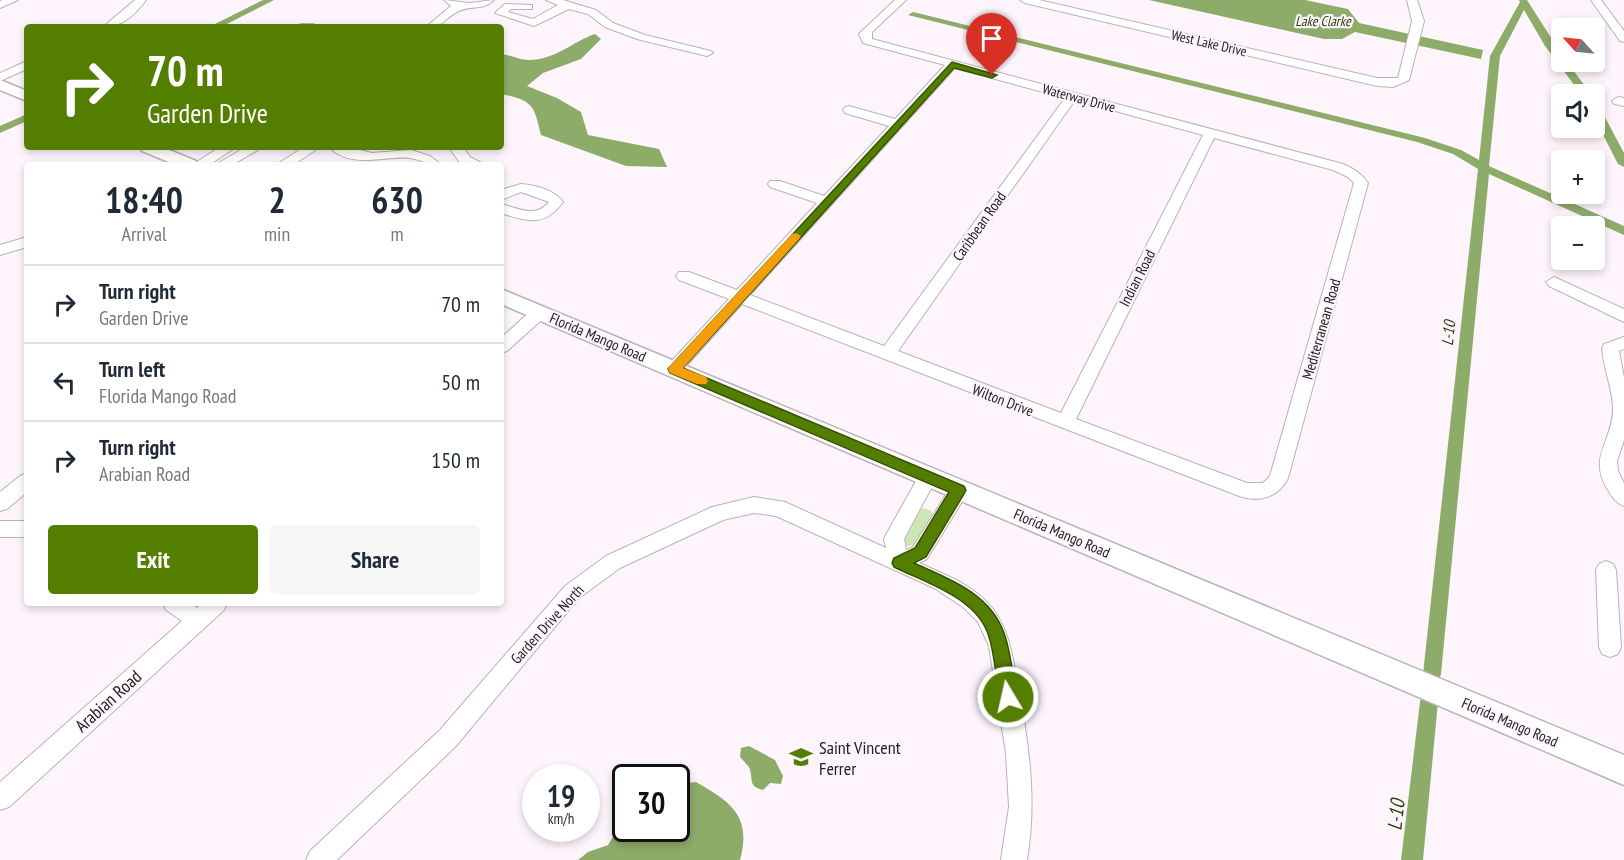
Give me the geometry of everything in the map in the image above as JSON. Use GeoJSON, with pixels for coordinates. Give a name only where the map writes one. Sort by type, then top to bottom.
{"type":"FeatureCollection","features":[{"type":"Feature","properties":{"kind":"street"},"geometry":{"type":"LineString","coordinates":[[0,5],[14,0]]}},
{"type":"Feature","properties":{"kind":"street"},"geometry":{"type":"LineString","coordinates":[[113,24],[131,11],[141,0]]}},
{"type":"Feature","properties":{"kind":"street"},"geometry":{"type":"LineString","coordinates":[[435,24],[454,3],[472,6],[489,0]]}},
{"type":"Feature","properties":{"kind":"street"},"geometry":{"type":"LineString","coordinates":[[540,0],[528,7],[515,5],[501,10],[500,13],[527,22],[540,21],[567,5]]}},
{"type":"Feature","properties":{"kind":"street"},"geometry":{"type":"LineString","coordinates":[[551,0],[592,12],[609,25],[641,37],[707,53]]}},
{"type":"Feature","properties":{"kind":"street","name":"Waterway Drive"},"geometry":{"type":"LineString","coordinates":[[901,0],[868,30],[865,38],[867,41],[1346,170]]}},
{"type":"Feature","properties":{"kind":"street","name":"West Lake Drive"},"geometry":{"type":"LineString","coordinates":[[1025,0],[1377,82],[1392,83],[1403,80],[1413,40],[1418,18],[1412,7],[1412,0]]}},
{"type":"Feature","properties":{"kind":"street"},"geometry":{"type":"LineString","coordinates":[[1599,1],[1624,39]]}},
{"type":"Feature","properties":{"kind":"street"},"geometry":{"type":"LineString","coordinates":[[674,369],[952,65]]}},
{"type":"Feature","properties":{"kind":"street"},"geometry":{"type":"LineString","coordinates":[[0,77],[24,66]]}},
{"type":"Feature","properties":{"kind":"street"},"geometry":{"type":"LineString","coordinates":[[0,85],[24,95]]}},
{"type":"Feature","properties":{"kind":"street","name":"Caribbean Road"},"geometry":{"type":"LineString","coordinates":[[887,355],[1072,96]]}},
{"type":"Feature","properties":{"kind":"street"},"geometry":{"type":"LineString","coordinates":[[849,110],[898,124]]}},
{"type":"Feature","properties":{"kind":"street","name":"Indian Road"},"geometry":{"type":"LineString","coordinates":[[1065,423],[1210,133]]}},
{"type":"Feature","properties":{"kind":"street"},"geometry":{"type":"LineString","coordinates":[[155,150],[183,162]]}},
{"type":"Feature","properties":{"kind":"street"},"geometry":{"type":"LineString","coordinates":[[204,162],[224,150]]}},
{"type":"Feature","properties":{"kind":"street"},"geometry":{"type":"LineString","coordinates":[[228,162],[250,150]]}},
{"type":"Feature","properties":{"kind":"street"},"geometry":{"type":"LineString","coordinates":[[288,162],[307,150]]}},
{"type":"Feature","properties":{"kind":"street"},"geometry":{"type":"LineString","coordinates":[[344,150],[372,157],[414,153],[430,162]]}},
{"type":"Feature","properties":{"kind":"street"},"geometry":{"type":"LineString","coordinates":[[352,153],[358,150]]}},
{"type":"Feature","properties":{"kind":"street"},"geometry":{"type":"LineString","coordinates":[[459,150],[464,154],[465,160],[470,162]]}},
{"type":"Feature","properties":{"kind":"street","name":"Mediterranean Road"},"geometry":{"type":"LineString","coordinates":[[1268,490],[1275,485],[1279,477],[1361,183],[1359,178],[1346,170]]}},
{"type":"Feature","properties":{"kind":"street"},"geometry":{"type":"LineString","coordinates":[[775,184],[827,202]]}},
{"type":"Feature","properties":{"kind":"street"},"geometry":{"type":"LineString","coordinates":[[0,241],[24,235]]}},
{"type":"Feature","properties":{"kind":"street"},"geometry":{"type":"LineString","coordinates":[[0,250],[24,243]]}},
{"type":"Feature","properties":{"kind":"street","name":"Wilton Drive"},"geometry":{"type":"LineString","coordinates":[[684,276],[1246,491],[1268,490]]}},
{"type":"Feature","properties":{"kind":"street"},"geometry":{"type":"LineString","coordinates":[[1554,282],[1624,316]]}},
{"type":"Feature","properties":{"kind":"street","name":"Florida Mango Road"},"geometry":{"type":"LineString","coordinates":[[504,297],[1624,770]]}},
{"type":"Feature","properties":{"kind":"street"},"geometry":{"type":"LineString","coordinates":[[504,344],[540,312]]}},
{"type":"Feature","properties":{"kind":"street"},"geometry":{"type":"LineString","coordinates":[[1624,343],[1610,348],[1610,363],[1622,408],[1622,426],[1607,461],[1614,485],[1624,498]]}},
{"type":"Feature","properties":{"kind":"street"},"geometry":{"type":"LineString","coordinates":[[928,477],[894,539],[899,563],[920,552],[958,490]]}},
{"type":"Feature","properties":{"kind":"street"},"geometry":{"type":"LineString","coordinates":[[0,503],[24,483]]}},
{"type":"Feature","properties":{"kind":"street","name":"Garden Drive North"},"geometry":{"type":"LineString","coordinates":[[319,860],[448,738],[572,592],[613,562],[719,513],[754,505],[789,512],[963,594],[983,611],[997,634],[1020,777],[1022,810],[1014,860]]}},
{"type":"Feature","properties":{"kind":"street"},"geometry":{"type":"LineString","coordinates":[[0,529],[24,530]]}},
{"type":"Feature","properties":{"kind":"street"},"geometry":{"type":"LineString","coordinates":[[1606,570],[1616,615],[1610,647]]}},
{"type":"Feature","properties":{"kind":"street"},"geometry":{"type":"LineString","coordinates":[[177,606],[198,620]]}},
{"type":"Feature","properties":{"kind":"street","name":"Arabian Road"},"geometry":{"type":"LineString","coordinates":[[0,798],[214,606]]}},
{"type":"Feature","properties":{"kind":"shaded area"},"geometry":{"type":"Polygon","coordinates":[[[924,508],[931,511],[933,515],[916,545],[905,546],[903,539],[919,510],[924,508]]]}},
{"type":"Feature","properties":{"kind":"water","name":"Lake Clarke"},"geometry":{"type":"Polygon","coordinates":[[[1149,0],[1305,0],[1348,9],[1359,23],[1483,50],[1481,59],[1355,32],[1342,39],[1324,39],[1149,0]]]}},
{"type":"Feature","properties":{"kind":"water"},"geometry":{"type":"Polygon","coordinates":[[[595,34],[601,39],[581,59],[543,73],[527,86],[557,98],[581,112],[588,135],[659,149],[667,167],[626,166],[541,135],[534,110],[526,102],[504,95],[504,55],[525,60],[538,59],[555,54],[595,34]]]}},
{"type":"Feature","properties":{"kind":"water"},"geometry":{"type":"Polygon","coordinates":[[[749,746],[775,760],[783,776],[781,784],[770,783],[763,790],[753,784],[749,767],[740,757],[741,748],[749,746]]]}},
{"type":"Feature","properties":{"kind":"water"},"geometry":{"type":"Polygon","coordinates":[[[696,782],[719,796],[736,812],[743,832],[740,860],[578,860],[588,852],[608,845],[612,838],[612,842],[690,842],[690,783],[696,782]]]}},
{"type":"Feature","properties":{"kind":"waterway"},"geometry":{"type":"LineString","coordinates":[[220,24],[270,0]]}},
{"type":"Feature","properties":{"kind":"waterway"},"geometry":{"type":"LineString","coordinates":[[1523,0],[1550,46],[1578,84]]}},
{"type":"Feature","properties":{"kind":"waterway","name":"L-10"},"geometry":{"type":"LineString","coordinates":[[1484,167],[1495,56],[1524,2]]}},
{"type":"Feature","properties":{"kind":"waterway"},"geometry":{"type":"LineString","coordinates":[[913,15],[1421,140],[1457,152],[1484,167]]}},
{"type":"Feature","properties":{"kind":"waterway"},"geometry":{"type":"LineString","coordinates":[[0,130],[24,118]]}},
{"type":"Feature","properties":{"kind":"waterway"},"geometry":{"type":"LineString","coordinates":[[1605,127],[1624,164]]}},
{"type":"Feature","properties":{"kind":"waterway","name":"L-10"},"geometry":{"type":"LineString","coordinates":[[1432,674],[1484,167]]}},
{"type":"Feature","properties":{"kind":"waterway"},"geometry":{"type":"LineString","coordinates":[[1484,167],[1624,231]]}},
{"type":"Feature","properties":{"kind":"waterway","name":"L-10"},"geometry":{"type":"LineString","coordinates":[[1412,860],[1429,702]]}},
{"type":"Feature","properties":{"kind":"slow traffic"},"geometry":{"type":"LineString","coordinates":[[701,381],[674,369],[796,236]]}},
{"type":"Feature","properties":{"kind":"place","name":"Saint Vincent Ferrer"},"geometry":{"type":"Point","coordinates":[801,757]}},
{"type":"Feature","properties":{"kind":"route"},"geometry":{"type":"LineString","coordinates":[[992,75],[952,65],[674,369],[958,490],[920,552],[899,563],[951,587],[983,611],[997,634],[1008,697]]}}]}
